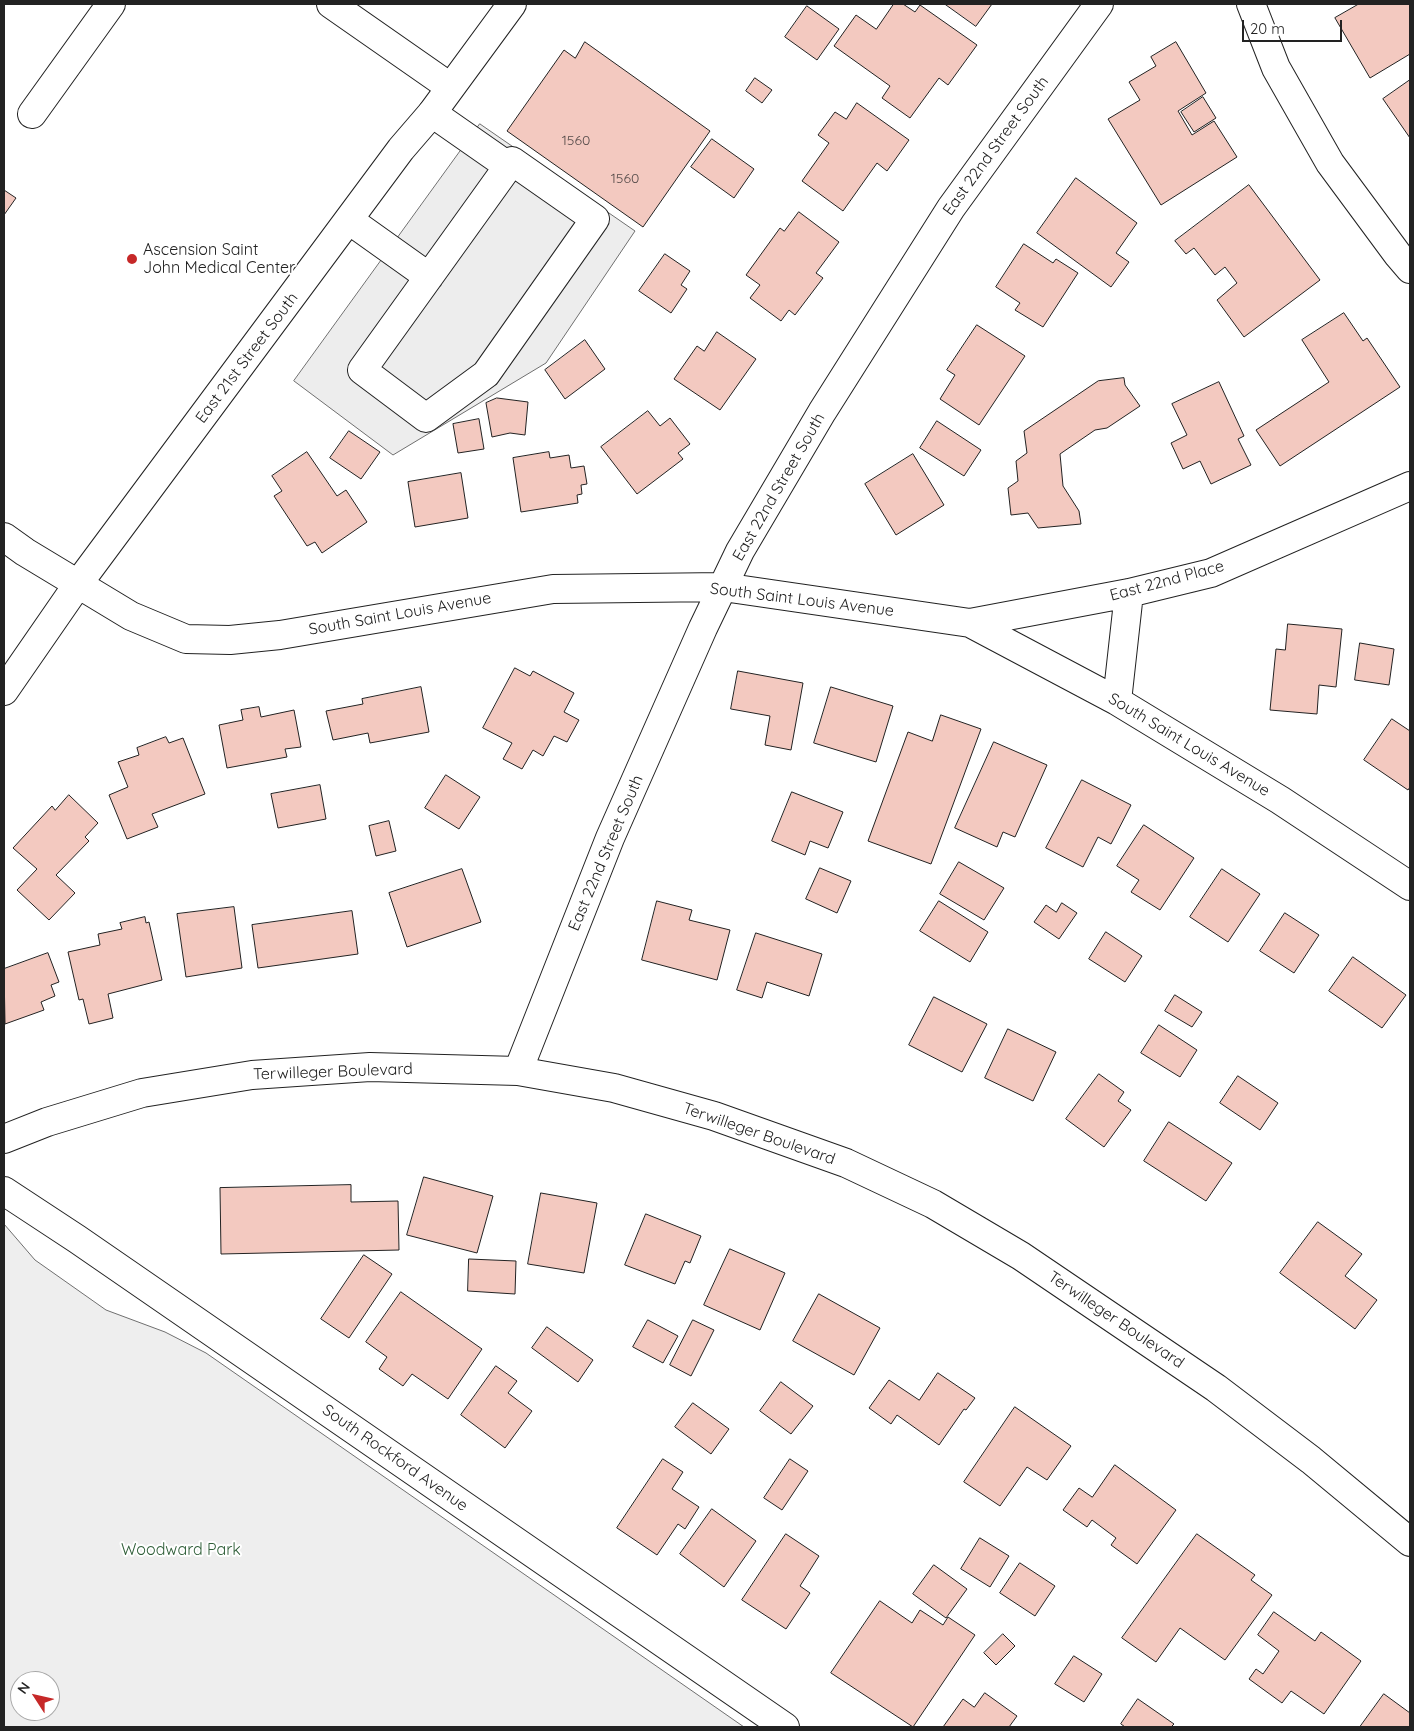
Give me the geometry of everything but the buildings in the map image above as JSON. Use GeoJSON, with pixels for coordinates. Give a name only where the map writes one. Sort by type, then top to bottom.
{"type":"FeatureCollection","features":[{"type":"Feature","properties":{"kind":"street"},"geometry":{"type":"LineString","coordinates":[[32,114],[111,4]]}},
{"type":"Feature","properties":{"kind":"street"},"geometry":{"type":"LineString","coordinates":[[331,4],[450,87]]}},
{"type":"Feature","properties":{"kind":"street","name":"East 21st Street South"},"geometry":{"type":"LineString","coordinates":[[4,690],[78,584],[400,149],[432,113],[512,4]]}},
{"type":"Feature","properties":{"kind":"street","name":"East 22nd Street South"},"geometry":{"type":"LineString","coordinates":[[518,1071],[610,838],[703,628],[740,551],[822,412],[951,208],[1099,4]]}},
{"type":"Feature","properties":{"kind":"street"},"geometry":{"type":"LineString","coordinates":[[1250,4],[1276,68],[1330,164],[1398,256],[1410,269]]}},
{"type":"Feature","properties":{"kind":"street"},"geometry":{"type":"LineString","coordinates":[[432,113],[508,166]]}},
{"type":"Feature","properties":{"kind":"street"},"geometry":{"type":"LineString","coordinates":[[512,161],[596,219],[486,374],[426,418],[362,370],[429,276],[512,161]]}},
{"type":"Feature","properties":{"kind":"street"},"geometry":{"type":"LineString","coordinates":[[349,220],[429,276]]}},
{"type":"Feature","properties":{"kind":"street","name":"East 22nd Place"},"geometry":{"type":"LineString","coordinates":[[970,623],[1128,593],[1210,574],[1410,486]]}},
{"type":"Feature","properties":{"kind":"street","name":"South Saint Louis Avenue"},"geometry":{"type":"LineString","coordinates":[[4,537],[135,618],[186,639],[230,640],[280,635],[553,589],[723,587],[970,623],[1118,702],[1280,800],[1410,886]]}},
{"type":"Feature","properties":{"kind":"street"},"geometry":{"type":"LineString","coordinates":[[1118,702],[1128,593]]}},
{"type":"Feature","properties":{"kind":"street","name":"Terwilleger Boulevard"},"geometry":{"type":"LineString","coordinates":[[4,1139],[47,1122],[142,1093],[252,1075],[370,1067],[518,1071],[614,1088],[714,1116],[846,1163],[933,1204],[1021,1256],[1216,1388],[1311,1460],[1410,1542]]}},
{"type":"Feature","properties":{"kind":"street","name":"South Rockford Avenue"},"geometry":{"type":"LineString","coordinates":[[4,1191],[77,1239],[785,1727]]}},
{"type":"Feature","properties":{"kind":"green space","name":"Woodward Park"},"geometry":{"type":"Polygon","coordinates":[[[4,1224],[35,1260],[106,1310],[165,1332],[206,1353],[744,1727],[4,1727],[4,1224]]]}},
{"type":"Feature","properties":{"kind":"shaded area"},"geometry":{"type":"Polygon","coordinates":[[[480,124],[635,231],[546,363],[393,455],[294,381],[480,124]]]}},
{"type":"Feature","properties":{"kind":"place","name":"Ascension Saint John Medical Center"},"geometry":{"type":"Point","coordinates":[132,259]}}]}
